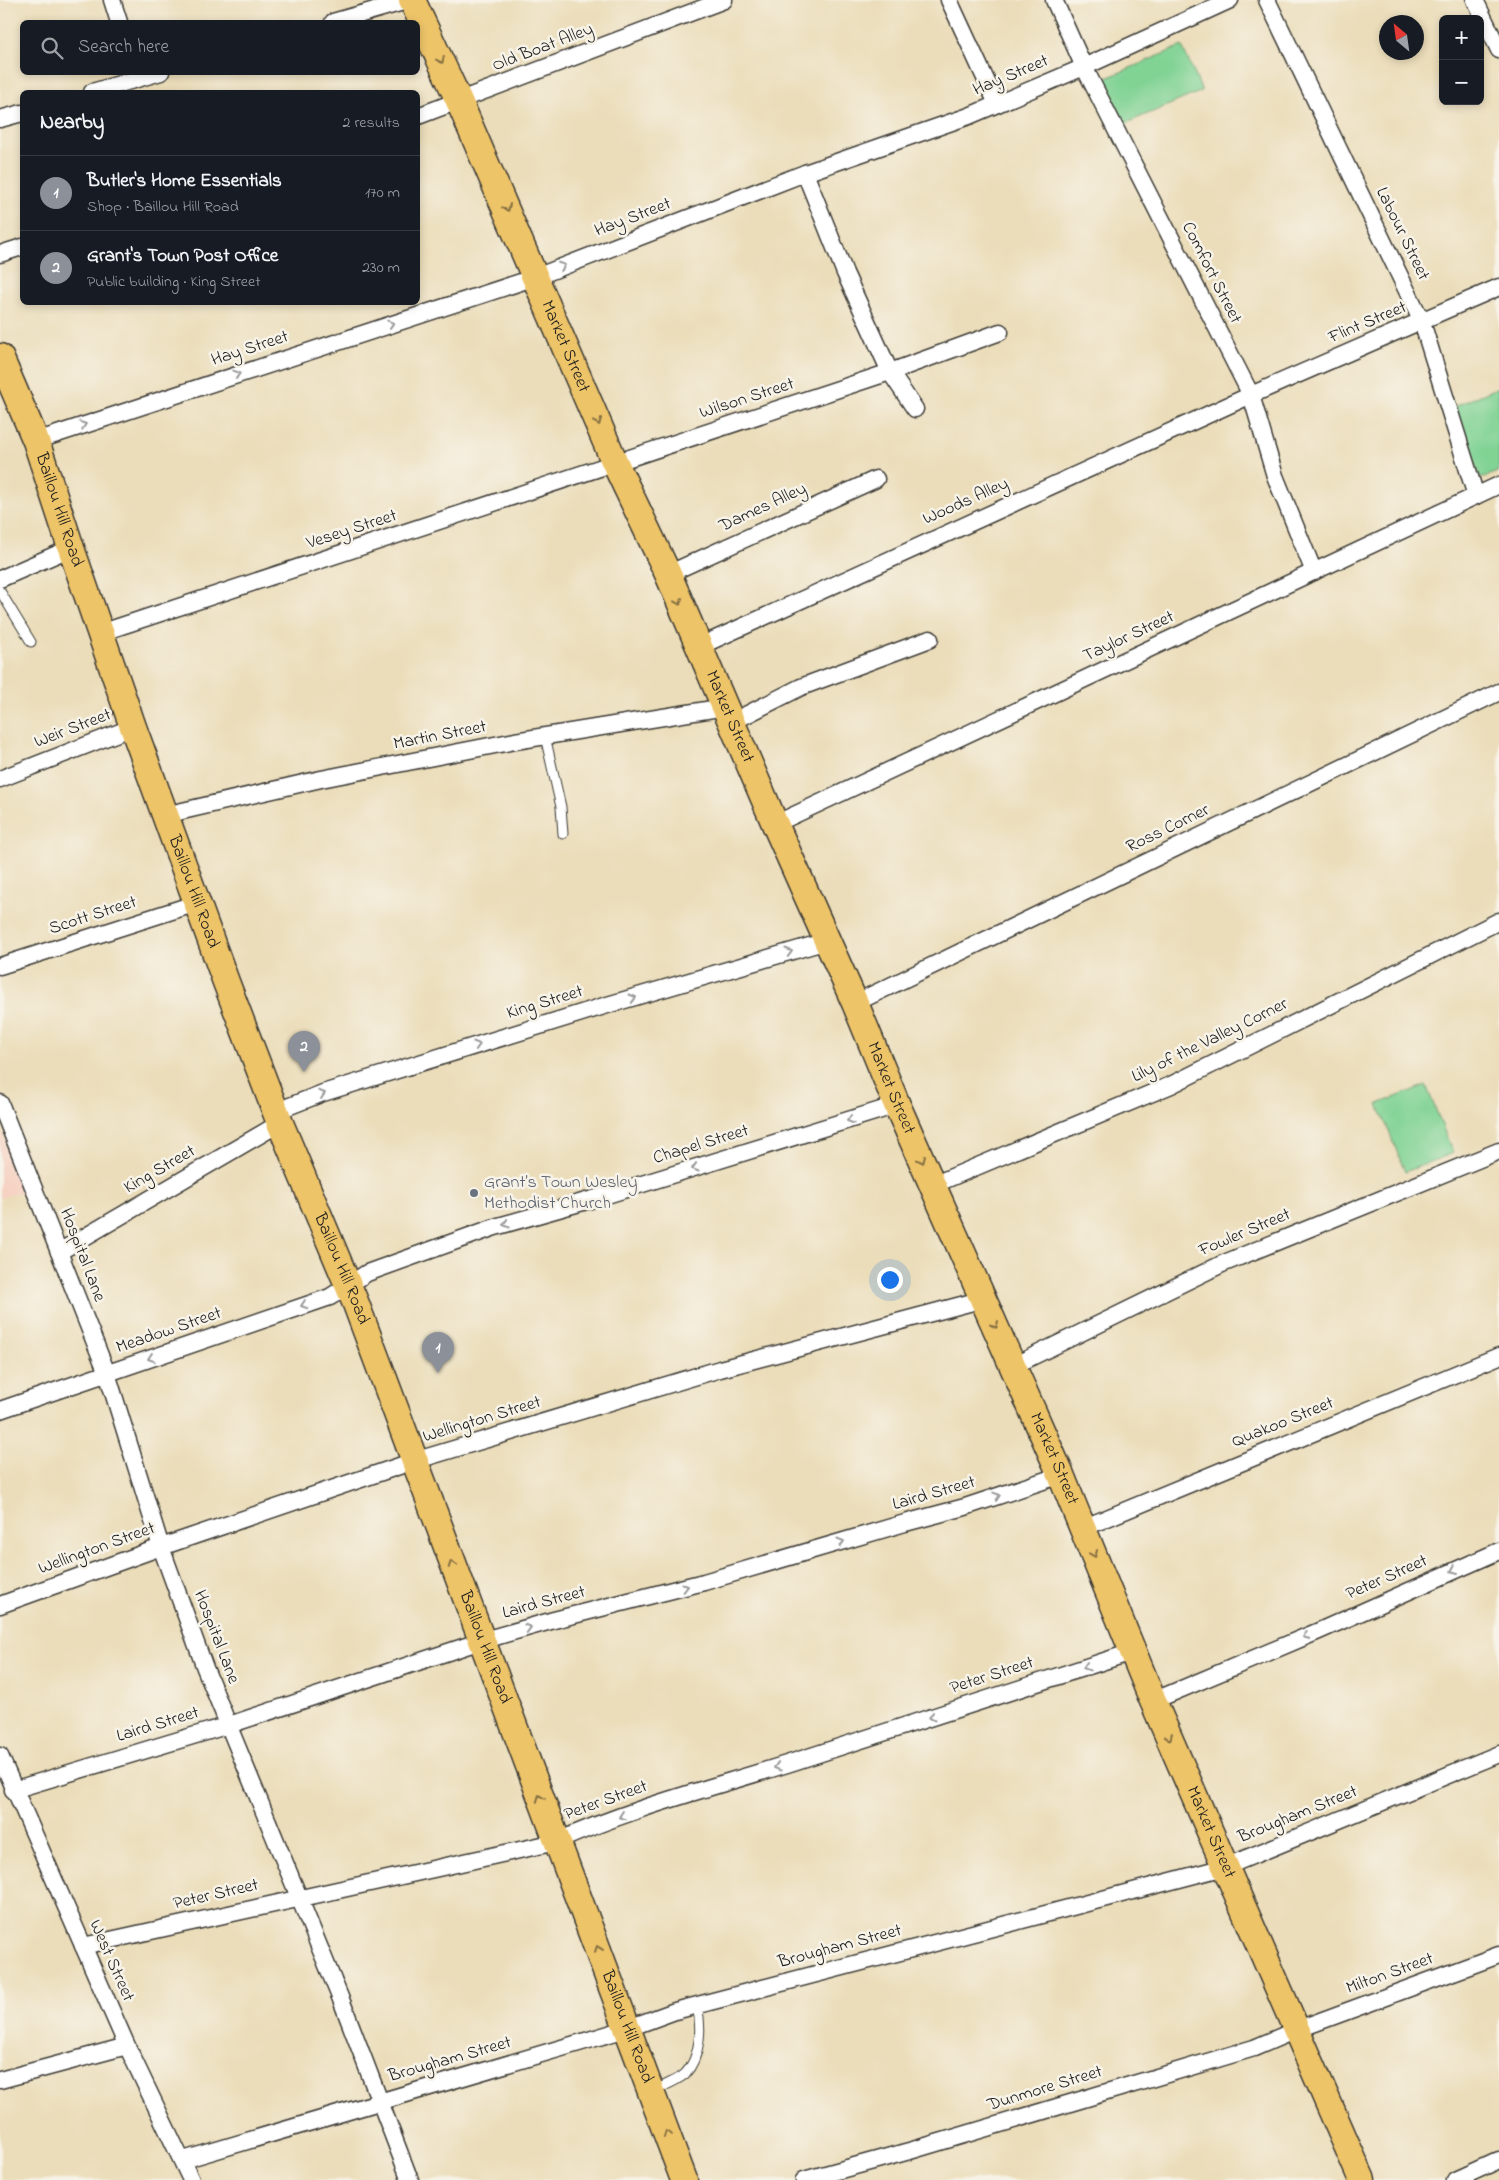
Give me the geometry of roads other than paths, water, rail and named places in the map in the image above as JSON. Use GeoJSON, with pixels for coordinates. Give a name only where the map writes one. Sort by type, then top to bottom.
{"type":"FeatureCollection","features":[{"type":"Feature","properties":{"kind":"main road","name":"Market Street"},"geometry":{"type":"LineString","coordinates":[[412,0],[460,101],[615,463],[668,574],[775,824],[855,1003],[897,1106],[1061,1475],[1132,1652],[1362,2180]]}},
{"type":"Feature","properties":{"kind":"main road","name":"Baillou Hill Road"},"geometry":{"type":"LineString","coordinates":[[2,368],[36,440],[100,633],[197,903],[279,1117],[348,1285],[556,1842],[596,1943],[626,2030],[684,2180]]}},
{"type":"Feature","properties":{"kind":"street"},"geometry":{"type":"LineString","coordinates":[[112,0],[118,20]]}},
{"type":"Feature","properties":{"kind":"street"},"geometry":{"type":"LineString","coordinates":[[340,20],[412,0]]}},
{"type":"Feature","properties":{"kind":"street","name":"Old Boat Alley"},"geometry":{"type":"LineString","coordinates":[[420,115],[724,0]]}},
{"type":"Feature","properties":{"kind":"street"},"geometry":{"type":"LineString","coordinates":[[949,0],[997,104]]}},
{"type":"Feature","properties":{"kind":"street","name":"Comfort Street"},"geometry":{"type":"LineString","coordinates":[[1054,0],[1084,67],[1251,395],[1275,476],[1314,572]]}},
{"type":"Feature","properties":{"kind":"street","name":"Hay Street"},"geometry":{"type":"LineString","coordinates":[[36,440],[536,277],[805,173],[997,104],[1084,67],[1230,0]]}},
{"type":"Feature","properties":{"kind":"street","name":"Labour Street"},"geometry":{"type":"LineString","coordinates":[[1267,0],[1422,322],[1476,496]]}},
{"type":"Feature","properties":{"kind":"street"},"geometry":{"type":"LineString","coordinates":[[1475,0],[1499,50]]}},
{"type":"Feature","properties":{"kind":"street"},"geometry":{"type":"LineString","coordinates":[[98,90],[137,76]]}},
{"type":"Feature","properties":{"kind":"street"},"geometry":{"type":"LineString","coordinates":[[0,119],[20,114]]}},
{"type":"Feature","properties":{"kind":"street"},"geometry":{"type":"LineString","coordinates":[[805,173],[845,273],[890,372],[914,409]]}},
{"type":"Feature","properties":{"kind":"street"},"geometry":{"type":"LineString","coordinates":[[0,254],[20,248]]}},
{"type":"Feature","properties":{"kind":"street","name":"Flint Street"},"geometry":{"type":"LineString","coordinates":[[1251,395],[1499,287]]}},
{"type":"Feature","properties":{"kind":"street","name":"Wilson Street"},"geometry":{"type":"LineString","coordinates":[[615,463],[890,372],[1000,332]]}},
{"type":"Feature","properties":{"kind":"street","name":"Woods Alley"},"geometry":{"type":"LineString","coordinates":[[698,647],[1251,395]]}},
{"type":"Feature","properties":{"kind":"street","name":"Vesey Street"},"geometry":{"type":"LineString","coordinates":[[100,633],[615,463]]}},
{"type":"Feature","properties":{"kind":"street","name":"Dames Alley"},"geometry":{"type":"LineString","coordinates":[[668,574],[876,479]]}},
{"type":"Feature","properties":{"kind":"street","name":"Taylor Street"},"geometry":{"type":"LineString","coordinates":[[775,824],[1499,485]]}},
{"type":"Feature","properties":{"kind":"street"},"geometry":{"type":"LineString","coordinates":[[0,579],[71,548]]}},
{"type":"Feature","properties":{"kind":"street","name":"Martin Street"},"geometry":{"type":"LineString","coordinates":[[165,816],[321,779],[546,736],[728,715],[930,640]]}},
{"type":"Feature","properties":{"kind":"street","name":"Ross Corner"},"geometry":{"type":"LineString","coordinates":[[855,1003],[1499,692]]}},
{"type":"Feature","properties":{"kind":"street","name":"Weir Street"},"geometry":{"type":"LineString","coordinates":[[0,779],[133,727]]}},
{"type":"Feature","properties":{"kind":"street","name":"Scott Street"},"geometry":{"type":"LineString","coordinates":[[0,966],[197,903]]}},
{"type":"Feature","properties":{"kind":"street","name":"Lily of the Valley Corner"},"geometry":{"type":"LineString","coordinates":[[933,1185],[1171,1085],[1499,921]]}},
{"type":"Feature","properties":{"kind":"street","name":"King Street"},"geometry":{"type":"LineString","coordinates":[[59,1252],[279,1117],[323,1093],[595,1009],[827,941]]}},
{"type":"Feature","properties":{"kind":"street","name":"Hospital Lane"},"geometry":{"type":"LineString","coordinates":[[0,1102],[107,1373],[161,1547],[229,1725],[410,2180]]}},
{"type":"Feature","properties":{"kind":"street","name":"Chapel Street"},"geometry":{"type":"LineString","coordinates":[[348,1285],[367,1273],[495,1227],[597,1198],[897,1106]]}},
{"type":"Feature","properties":{"kind":"street","name":"Fowler Street"},"geometry":{"type":"LineString","coordinates":[[1013,1366],[1222,1264],[1499,1151]]}},
{"type":"Feature","properties":{"kind":"street","name":"Meadow Street"},"geometry":{"type":"LineString","coordinates":[[0,1410],[330,1297],[348,1285]]}},
{"type":"Feature","properties":{"kind":"street","name":"Wellington Street"},"geometry":{"type":"LineString","coordinates":[[0,1605],[161,1547],[414,1461],[720,1369],[984,1299]]}},
{"type":"Feature","properties":{"kind":"street","name":"Quakoo Street"},"geometry":{"type":"LineString","coordinates":[[1083,1528],[1499,1356]]}},
{"type":"Feature","properties":{"kind":"street","name":"Laird Street"},"geometry":{"type":"LineString","coordinates":[[13,1790],[229,1725],[481,1641],[704,1582],[905,1522],[966,1507],[1061,1475]]}},
{"type":"Feature","properties":{"kind":"street","name":"Peter Street"},"geometry":{"type":"LineString","coordinates":[[1153,1701],[1319,1631],[1499,1551]]}},
{"type":"Feature","properties":{"kind":"street","name":"Peter Street"},"geometry":{"type":"LineString","coordinates":[[83,1946],[556,1842],[580,1831],[670,1799],[790,1763],[1132,1652]]}},
{"type":"Feature","properties":{"kind":"street","name":"Brougham Street"},"geometry":{"type":"LineString","coordinates":[[183,2160],[626,2030],[697,2006],[1225,1867],[1499,1754]]}},
{"type":"Feature","properties":{"kind":"street","name":"West Street"},"geometry":{"type":"LineString","coordinates":[[0,1756],[13,1790],[127,2046],[191,2180]]}},
{"type":"Feature","properties":{"kind":"street","name":"Milton Street"},"geometry":{"type":"LineString","coordinates":[[1296,2030],[1499,1955]]}},
{"type":"Feature","properties":{"kind":"street","name":"Dunmore Street"},"geometry":{"type":"LineString","coordinates":[[804,2180],[913,2150],[1254,2048],[1296,2030]]}},
{"type":"Feature","properties":{"kind":"street"},"geometry":{"type":"LineString","coordinates":[[0,2080],[127,2046]]}},
{"type":"Feature","properties":{"kind":"street"},"geometry":{"type":"LineString","coordinates":[[1454,2180],[1499,2160]]}},
{"type":"Feature","properties":{"kind":"lane"},"geometry":{"type":"LineString","coordinates":[[0,591],[31,642]]}},
{"type":"Feature","properties":{"kind":"lane"},"geometry":{"type":"LineString","coordinates":[[546,736],[561,806],[563,834]]}},
{"type":"Feature","properties":{"kind":"lane"},"geometry":{"type":"LineString","coordinates":[[651,2092],[683,2075],[690,2067],[699,2041],[700,2027],[697,2006]]}},
{"type":"Feature","properties":{"kind":"place","name":"Grant's Town Post Office"},"geometry":{"type":"Point","coordinates":[304,1072]}},
{"type":"Feature","properties":{"kind":"place","name":"Grant’s Town Wesley Methodist Church"},"geometry":{"type":"Point","coordinates":[474,1193]}},
{"type":"Feature","properties":{"kind":"place","name":"Butler's Home Essentials"},"geometry":{"type":"Point","coordinates":[438,1373]}}]}
